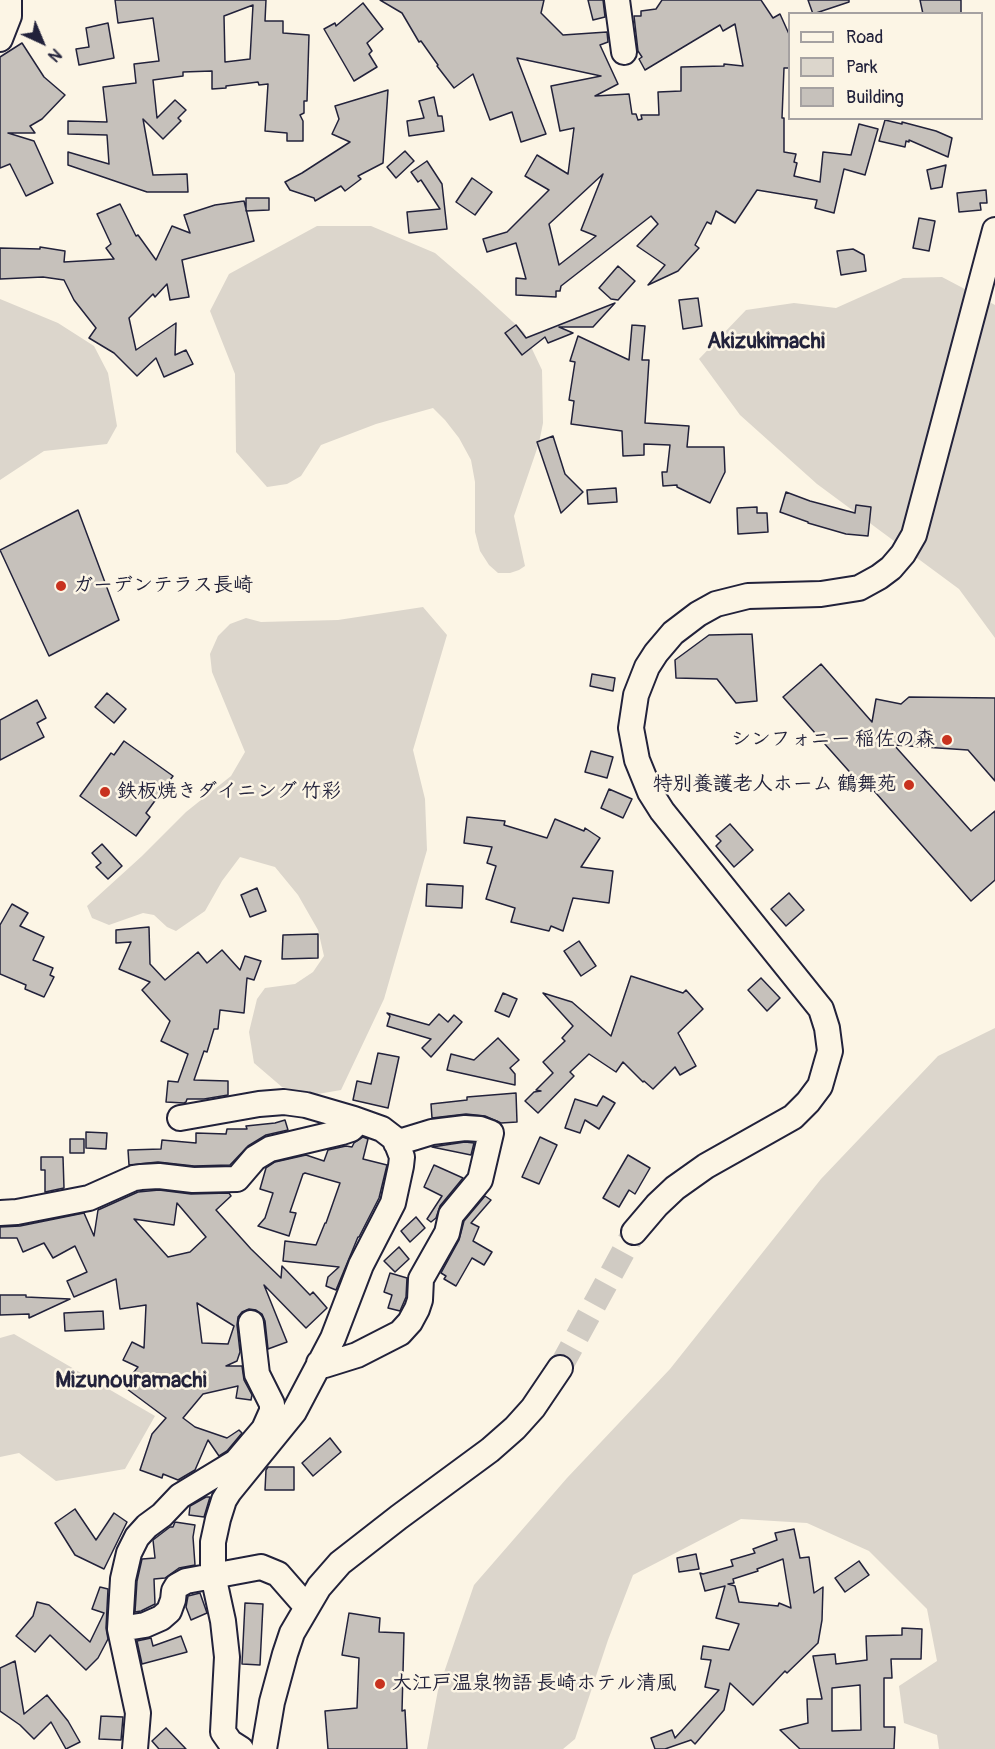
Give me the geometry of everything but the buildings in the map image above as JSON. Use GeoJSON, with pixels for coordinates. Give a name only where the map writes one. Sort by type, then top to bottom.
{"type":"FeatureCollection","features":[{"type":"Feature","properties":{"kind":"street"},"geometry":{"type":"LineString","coordinates":[[0,39],[9,16],[9,0]]}},
{"type":"Feature","properties":{"kind":"street"},"geometry":{"type":"LineString","coordinates":[[617,0],[624,52]]}},
{"type":"Feature","properties":{"kind":"street"},"geometry":{"type":"LineString","coordinates":[[634,1232],[657,1204],[682,1182],[793,1117],[820,1086],[830,1051],[821,1009],[662,811],[650,792],[637,760],[631,728],[636,695],[647,667],[656,653],[674,633],[698,614],[716,604],[748,596],[821,594],[860,588],[885,573],[903,554],[914,535],[995,230]]}},
{"type":"Feature","properties":{"kind":"street"},"geometry":{"type":"LineString","coordinates":[[180,1118],[259,1104],[284,1102],[306,1105],[382,1129],[390,1134],[402,1157],[393,1203],[361,1264],[333,1338],[294,1412],[250,1463],[224,1500],[213,1542],[213,1575],[223,1621],[227,1657],[223,1732],[230,1742],[242,1749]]}},
{"type":"Feature","properties":{"kind":"street"},"geometry":{"type":"LineString","coordinates":[[0,1213],[17,1212],[89,1197],[134,1178],[159,1176],[193,1180],[237,1179],[255,1158],[270,1149],[342,1132],[351,1129],[359,1121]]}},
{"type":"Feature","properties":{"kind":"street"},"geometry":{"type":"LineString","coordinates":[[319,1363],[325,1365],[357,1354],[400,1333],[410,1322],[420,1300],[422,1279],[447,1233],[451,1215],[480,1180],[491,1133],[480,1129],[465,1128],[432,1132],[396,1143]]}},
{"type":"Feature","properties":{"kind":"street"},"geometry":{"type":"LineString","coordinates":[[135,1749],[138,1713],[120,1629],[123,1579],[129,1553],[137,1537],[154,1519],[168,1510],[180,1496],[236,1462],[269,1419],[272,1404],[257,1374],[251,1323]]}},
{"type":"Feature","properties":{"kind":"street"},"geometry":{"type":"LineString","coordinates":[[264,1749],[272,1702],[292,1633],[319,1587],[340,1563],[490,1450],[515,1428],[533,1408],[560,1368]]}},
{"type":"Feature","properties":{"kind":"street"},"geometry":{"type":"LineString","coordinates":[[120,1629],[161,1618],[169,1611],[177,1586],[186,1581],[261,1567],[278,1574],[306,1606]]}},
{"type":"Feature","properties":{"kind":"green space"},"geometry":{"type":"Polygon","coordinates":[[[317,226],[371,226],[435,253],[524,332],[542,370],[543,423],[539,443],[514,516],[525,566],[519,570],[498,573],[489,565],[480,551],[475,532],[475,482],[471,460],[459,438],[433,408],[376,424],[321,445],[301,476],[287,484],[267,487],[236,452],[235,374],[210,311],[229,274],[317,226]]]}},
{"type":"Feature","properties":{"kind":"green space"},"geometry":{"type":"Polygon","coordinates":[[[942,277],[995,305],[995,638],[959,589],[817,484],[740,415],[699,359],[746,310],[794,303],[836,308],[903,278],[942,277]]]}},
{"type":"Feature","properties":{"kind":"green space"},"geometry":{"type":"Polygon","coordinates":[[[0,299],[58,323],[94,346],[108,373],[117,426],[107,444],[44,451],[0,480],[0,299]]]}},
{"type":"Feature","properties":{"kind":"green space"},"geometry":{"type":"Polygon","coordinates":[[[423,607],[447,635],[413,750],[425,799],[427,850],[384,999],[341,1090],[312,1095],[282,1087],[254,1063],[249,1032],[257,999],[265,988],[295,984],[313,972],[324,956],[318,930],[298,895],[275,867],[240,857],[222,881],[205,911],[176,931],[167,927],[154,915],[143,913],[109,925],[92,918],[87,906],[186,812],[231,776],[245,752],[212,672],[210,654],[218,636],[230,624],[246,618],[261,622],[338,620],[423,607]]]}},
{"type":"Feature","properties":{"kind":"green space"},"geometry":{"type":"Polygon","coordinates":[[[995,1028],[995,1749],[939,1749],[937,1735],[904,1723],[899,1686],[937,1661],[927,1609],[869,1551],[807,1523],[741,1519],[633,1575],[608,1640],[575,1739],[563,1749],[427,1749],[438,1690],[474,1585],[567,1478],[670,1369],[821,1179],[938,1056],[995,1028]]]}},
{"type":"Feature","properties":{"kind":"green space"},"geometry":{"type":"Polygon","coordinates":[[[14,1334],[155,1416],[125,1469],[56,1481],[19,1453],[0,1457],[0,1338],[14,1334]]]}},
{"type":"Feature","properties":{"kind":"tunnel"},"geometry":{"type":"LineString","coordinates":[[560,1368],[634,1232]]}},
{"type":"Feature","properties":{"kind":"place","name":"ガーデンテラス長崎"},"geometry":{"type":"Point","coordinates":[61,586]}},
{"type":"Feature","properties":{"kind":"place","name":"シンフォニー 稲佐の森"},"geometry":{"type":"Point","coordinates":[947,740]}},
{"type":"Feature","properties":{"kind":"place","name":"特別養護老人ホーム 鶴舞苑"},"geometry":{"type":"Point","coordinates":[909,785]}},
{"type":"Feature","properties":{"kind":"place","name":"鉄板焼きダイニング 竹彩"},"geometry":{"type":"Point","coordinates":[105,792]}},
{"type":"Feature","properties":{"kind":"place","name":"大江戸温泉物語 長崎ホテル清風"},"geometry":{"type":"Point","coordinates":[380,1684]}},
{"type":"Feature","properties":{"kind":"district","name":"Akizukimachi"},"geometry":{"type":"Point","coordinates":[766,342]}},
{"type":"Feature","properties":{"kind":"district","name":"Mizunouramachi"},"geometry":{"type":"Point","coordinates":[131,1381]}}]}
